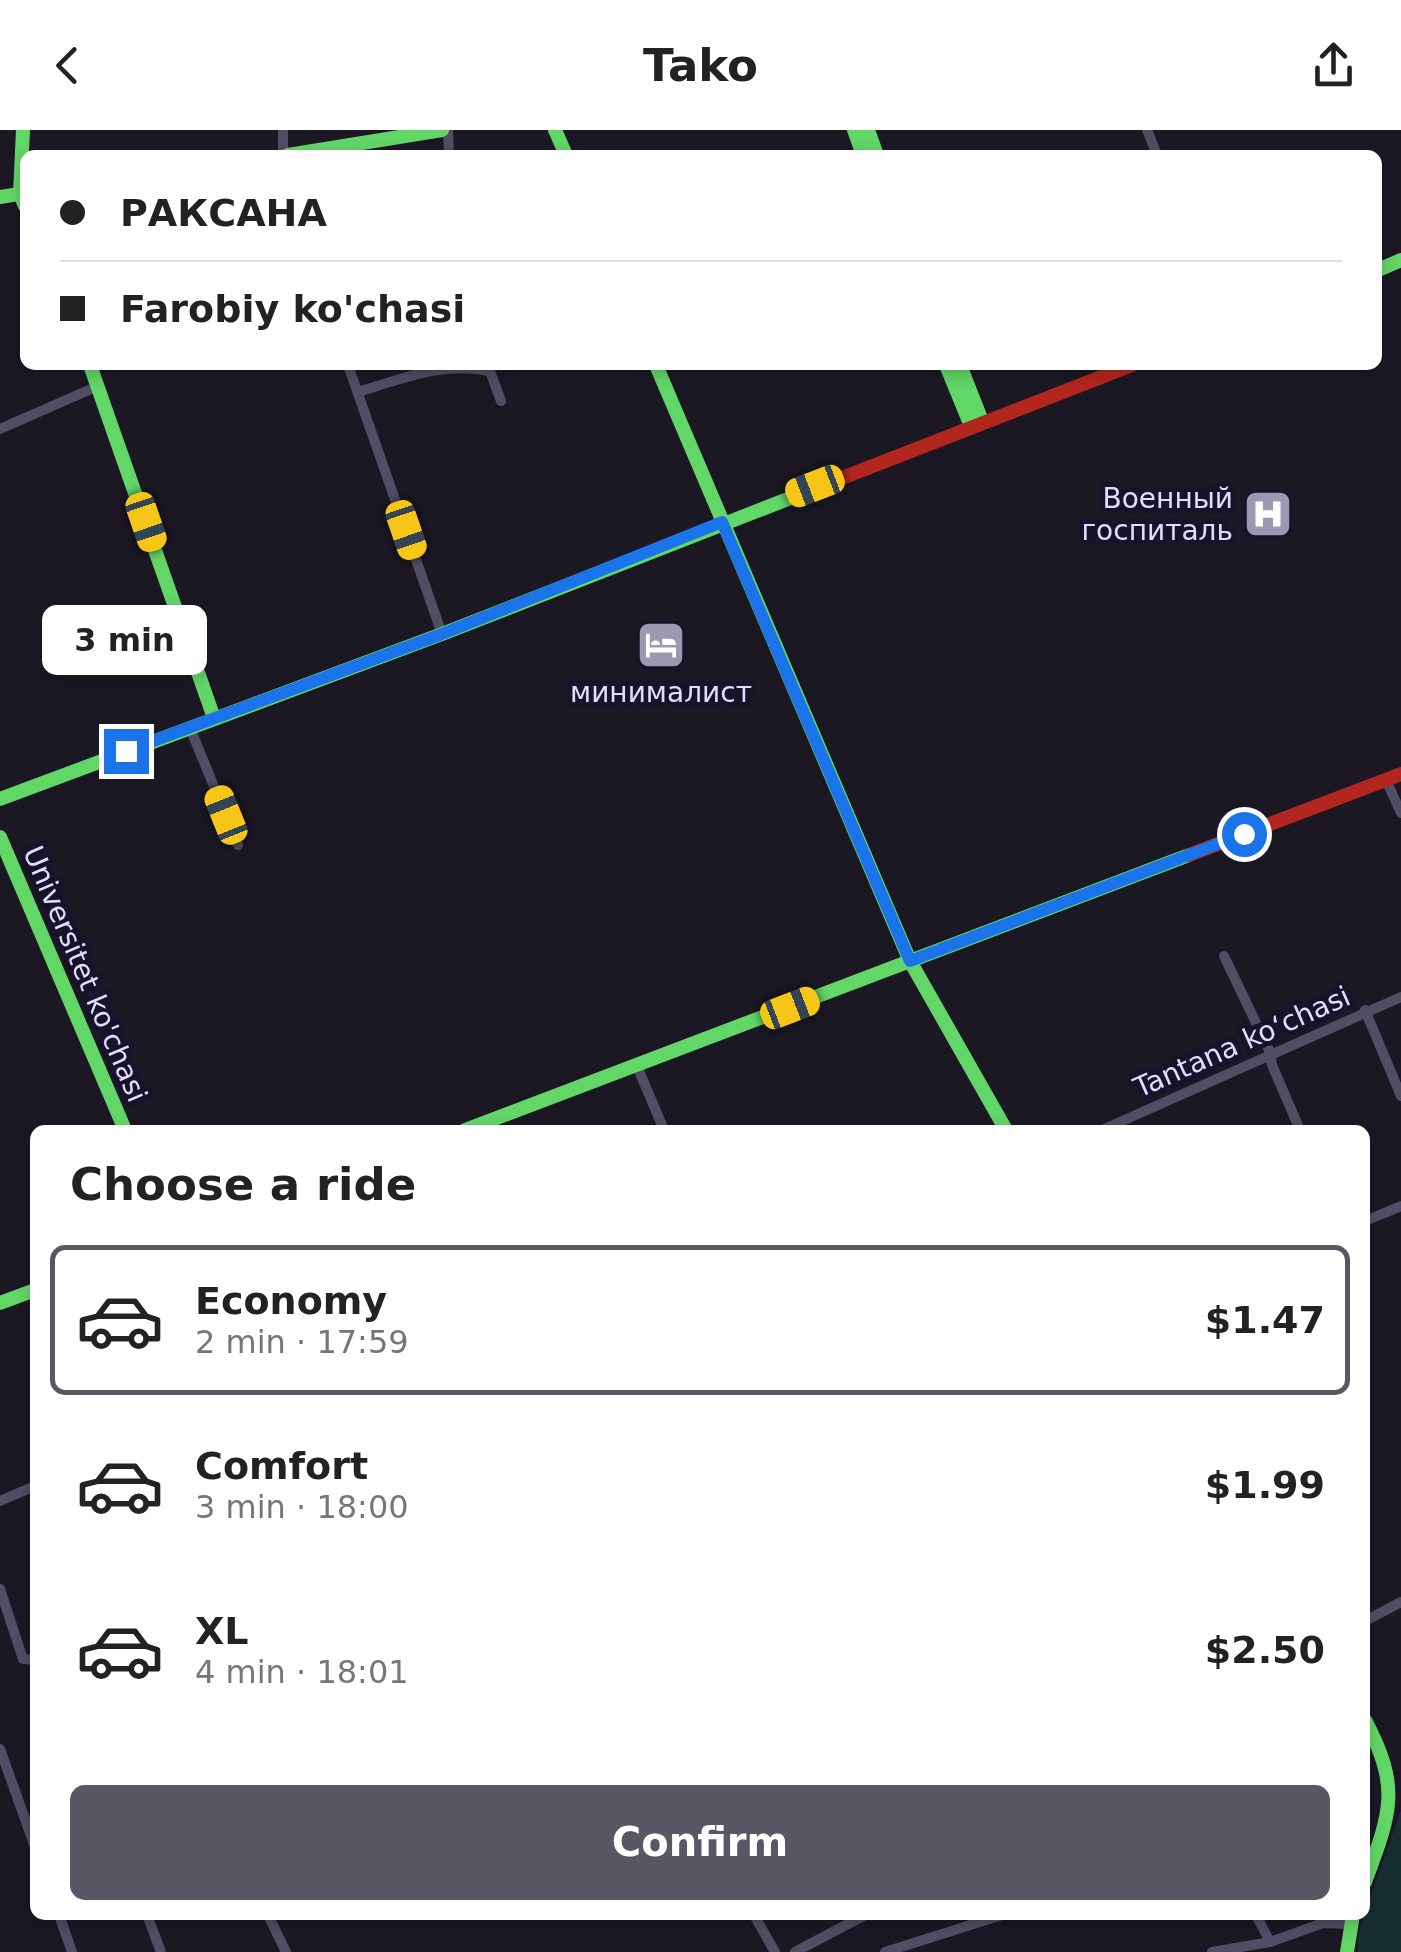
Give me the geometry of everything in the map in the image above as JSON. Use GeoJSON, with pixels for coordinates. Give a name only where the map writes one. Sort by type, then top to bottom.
{"type":"FeatureCollection","features":[{"type":"Feature","properties":{"kind":"main road"},"geometry":{"type":"LineString","coordinates":[[318,150],[445,130]]}},
{"type":"Feature","properties":{"kind":"main road"},"geometry":{"type":"LineString","coordinates":[[92,370],[214,718]]}},
{"type":"Feature","properties":{"kind":"main road"},"geometry":{"type":"LineString","coordinates":[[658,370],[910,961],[1003,1125]]}},
{"type":"Feature","properties":{"kind":"main road"},"geometry":{"type":"LineString","coordinates":[[949,370],[976,423]]}},
{"type":"Feature","properties":{"kind":"main road"},"geometry":{"type":"LineString","coordinates":[[961,370],[976,423]]}},
{"type":"Feature","properties":{"kind":"main road"},"geometry":{"type":"LineString","coordinates":[[0,798],[442,634],[1119,370]]}},
{"type":"Feature","properties":{"kind":"main road"},"geometry":{"type":"LineString","coordinates":[[479,1125],[1394,777]]}},
{"type":"Feature","properties":{"kind":"main road","name":"Universitet ko'chasi"},"geometry":{"type":"LineString","coordinates":[[0,837],[123,1125]]}},
{"type":"Feature","properties":{"kind":"main road"},"geometry":{"type":"LineString","coordinates":[[0,1303],[30,1292]]}},
{"type":"Feature","properties":{"kind":"main road"},"geometry":{"type":"LineString","coordinates":[[1370,1729],[1387,1758],[1393,1784],[1370,1868]]}},
{"type":"Feature","properties":{"kind":"main road"},"geometry":{"type":"LineString","coordinates":[[1347,1952],[1352,1920]]}},
{"type":"Feature","properties":{"kind":"street"},"geometry":{"type":"LineString","coordinates":[[350,370],[442,634]]}},
{"type":"Feature","properties":{"kind":"street"},"geometry":{"type":"LineString","coordinates":[[358,392],[432,370]]}},
{"type":"Feature","properties":{"kind":"street"},"geometry":{"type":"LineString","coordinates":[[490,370],[500,401]]}},
{"type":"Feature","properties":{"kind":"street"},"geometry":{"type":"LineString","coordinates":[[0,429],[98,386]]}},
{"type":"Feature","properties":{"kind":"street"},"geometry":{"type":"LineString","coordinates":[[190,728],[238,844]]}},
{"type":"Feature","properties":{"kind":"street"},"geometry":{"type":"LineString","coordinates":[[1394,777],[1401,814]]}},
{"type":"Feature","properties":{"kind":"street"},"geometry":{"type":"LineString","coordinates":[[1224,956],[1270,1052],[1298,1125]]}},
{"type":"Feature","properties":{"kind":"street","name":"Tantana koʻchasi"},"geometry":{"type":"LineString","coordinates":[[1113,1125],[1401,997]]}},
{"type":"Feature","properties":{"kind":"street"},"geometry":{"type":"LineString","coordinates":[[1365,1010],[1401,1096]]}},
{"type":"Feature","properties":{"kind":"street"},"geometry":{"type":"LineString","coordinates":[[638,1066],[662,1125]]}},
{"type":"Feature","properties":{"kind":"street"},"geometry":{"type":"LineString","coordinates":[[1370,1219],[1401,1206]]}},
{"type":"Feature","properties":{"kind":"street"},"geometry":{"type":"LineString","coordinates":[[0,1501],[30,1488]]}},
{"type":"Feature","properties":{"kind":"street"},"geometry":{"type":"LineString","coordinates":[[0,1589],[23,1659],[30,1660]]}},
{"type":"Feature","properties":{"kind":"street"},"geometry":{"type":"LineString","coordinates":[[1370,1618],[1401,1602]]}},
{"type":"Feature","properties":{"kind":"street"},"geometry":{"type":"LineString","coordinates":[[0,1636],[14,1631]]}},
{"type":"Feature","properties":{"kind":"street"},"geometry":{"type":"LineString","coordinates":[[0,1749],[30,1833]]}},
{"type":"Feature","properties":{"kind":"street"},"geometry":{"type":"LineString","coordinates":[[61,1920],[72,1952]]}},
{"type":"Feature","properties":{"kind":"street"},"geometry":{"type":"LineString","coordinates":[[149,1920],[161,1952]]}},
{"type":"Feature","properties":{"kind":"street"},"geometry":{"type":"LineString","coordinates":[[270,1920],[286,1952]]}},
{"type":"Feature","properties":{"kind":"street"},"geometry":{"type":"LineString","coordinates":[[757,1920],[774,1952]]}},
{"type":"Feature","properties":{"kind":"street"},"geometry":{"type":"LineString","coordinates":[[795,1952],[856,1920]]}},
{"type":"Feature","properties":{"kind":"street"},"geometry":{"type":"LineString","coordinates":[[885,1952],[986,1920]]}},
{"type":"Feature","properties":{"kind":"street"},"geometry":{"type":"LineString","coordinates":[[1259,1920],[1270,1942]]}},
{"type":"Feature","properties":{"kind":"street"},"geometry":{"type":"LineString","coordinates":[[1212,1952],[1270,1942],[1323,1923],[1352,1920]]}},
{"type":"Feature","properties":{"kind":"green space"},"geometry":{"type":"Polygon","coordinates":[[[1401,1810],[1401,1952],[1357,1952],[1362,1920],[1370,1920],[1370,1899],[1401,1810]]]}},
{"type":"Feature","properties":{"kind":"traffic: fast"},"geometry":{"type":"LineString","coordinates":[[22,150],[23,130]]}},
{"type":"Feature","properties":{"kind":"traffic: fast"},"geometry":{"type":"LineString","coordinates":[[319,150],[442,130]]}},
{"type":"Feature","properties":{"kind":"traffic: fast"},"geometry":{"type":"LineString","coordinates":[[555,130],[564,150]]}},
{"type":"Feature","properties":{"kind":"traffic: fast"},"geometry":{"type":"LineString","coordinates":[[854,130],[861,150]]}},
{"type":"Feature","properties":{"kind":"traffic: fast"},"geometry":{"type":"LineString","coordinates":[[868,130],[875,150]]}},
{"type":"Feature","properties":{"kind":"traffic: fast"},"geometry":{"type":"LineString","coordinates":[[0,197],[20,194]]}},
{"type":"Feature","properties":{"kind":"traffic: fast"},"geometry":{"type":"LineString","coordinates":[[1382,268],[1401,260]]}},
{"type":"Feature","properties":{"kind":"traffic: fast"},"geometry":{"type":"LineString","coordinates":[[92,370],[214,718]]}},
{"type":"Feature","properties":{"kind":"traffic: fast"},"geometry":{"type":"LineString","coordinates":[[658,370],[910,961],[1003,1125]]}},
{"type":"Feature","properties":{"kind":"traffic: fast"},"geometry":{"type":"LineString","coordinates":[[948,370],[971,426]]}},
{"type":"Feature","properties":{"kind":"traffic: fast"},"geometry":{"type":"LineString","coordinates":[[962,370],[982,421]]}},
{"type":"Feature","properties":{"kind":"traffic: fast"},"geometry":{"type":"LineString","coordinates":[[0,799],[442,634],[811,490]]}},
{"type":"Feature","properties":{"kind":"traffic: fast"},"geometry":{"type":"LineString","coordinates":[[0,837],[123,1125]]}},
{"type":"Feature","properties":{"kind":"traffic: fast"},"geometry":{"type":"LineString","coordinates":[[478,1125],[1189,855]]}},
{"type":"Feature","properties":{"kind":"traffic: fast"},"geometry":{"type":"LineString","coordinates":[[0,1303],[30,1292]]}},
{"type":"Feature","properties":{"kind":"traffic: fast"},"geometry":{"type":"LineString","coordinates":[[1370,1731],[1388,1783],[1386,1818],[1370,1868]]}},
{"type":"Feature","properties":{"kind":"traffic: fast"},"geometry":{"type":"LineString","coordinates":[[1347,1952],[1352,1920]]}},
{"type":"Feature","properties":{"kind":"traffic: jam"},"geometry":{"type":"LineString","coordinates":[[811,490],[1119,370]]}},
{"type":"Feature","properties":{"kind":"traffic: jam"},"geometry":{"type":"LineString","coordinates":[[1189,855],[1401,774]]}},
{"type":"Feature","properties":{"kind":"place","name":"Военный госпиталь"},"geometry":{"type":"Point","coordinates":[1268,514]}},
{"type":"Feature","properties":{"kind":"place","name":"минималист"},"geometry":{"type":"Point","coordinates":[661,645]}},
{"type":"Feature","properties":{"kind":"route"},"geometry":{"type":"LineString","coordinates":[[126,751],[442,634],[722,522],[910,961],[1244,834]]}}]}
